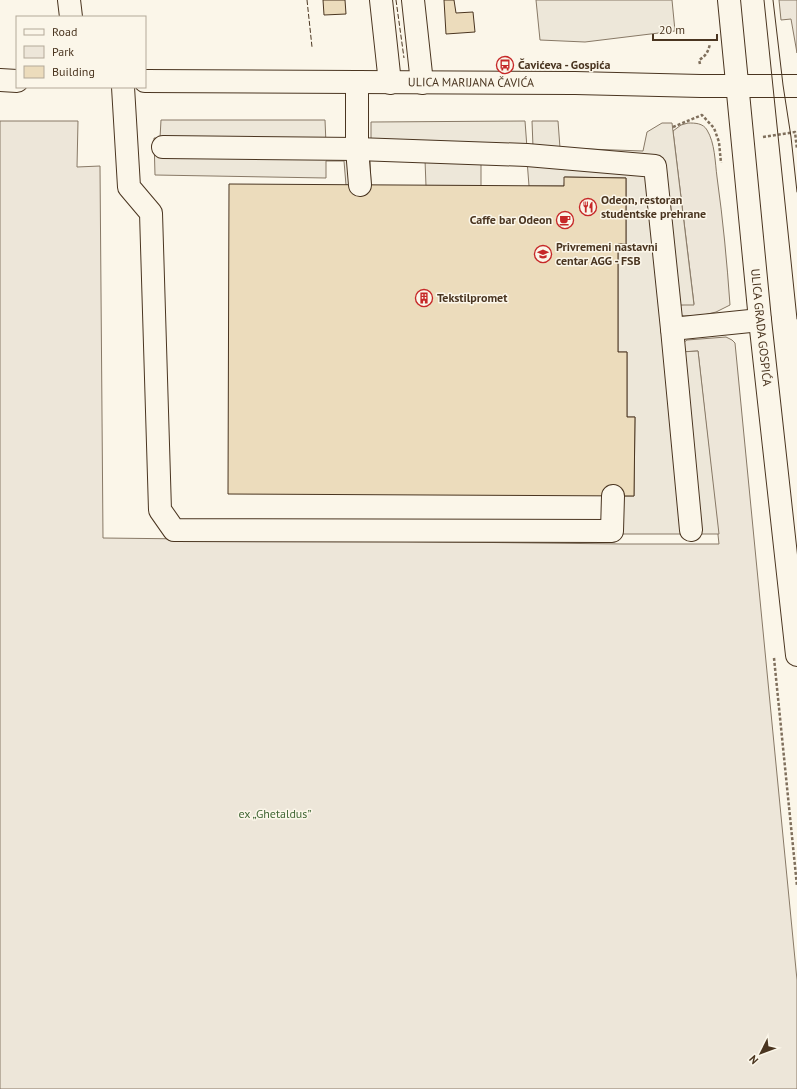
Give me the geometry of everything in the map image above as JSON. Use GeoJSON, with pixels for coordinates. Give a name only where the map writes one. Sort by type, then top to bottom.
{"type":"FeatureCollection","features":[{"type":"Feature","properties":{"kind":"street"},"geometry":{"type":"LineString","coordinates":[[69,0],[71,16]]}},
{"type":"Feature","properties":{"kind":"street"},"geometry":{"type":"LineString","coordinates":[[381,0],[390,83]]}},
{"type":"Feature","properties":{"kind":"street"},"geometry":{"type":"LineString","coordinates":[[413,0],[422,83]]}},
{"type":"Feature","properties":{"kind":"street","name":"ULICA GRADA GOSPIĆA"},"geometry":{"type":"LineString","coordinates":[[729,0],[760,320],[797,655]]}},
{"type":"Feature","properties":{"kind":"street"},"geometry":{"type":"LineString","coordinates":[[0,80],[16,81]]}},
{"type":"Feature","properties":{"kind":"street","name":"ULICA MARIJANA ČAVIĆA"},"geometry":{"type":"LineString","coordinates":[[146,81],[575,83],[797,86]]}},
{"type":"Feature","properties":{"kind":"street"},"geometry":{"type":"LineString","coordinates":[[357,83],[360,185]]}},
{"type":"Feature","properties":{"kind":"street"},"geometry":{"type":"LineString","coordinates":[[123,88],[129,187],[151,214],[160,510],[174,530],[612,531],[613,496]]}},
{"type":"Feature","properties":{"kind":"street"},"geometry":{"type":"LineString","coordinates":[[163,147],[358,149],[527,154],[655,166],[691,530]]}},
{"type":"Feature","properties":{"kind":"street"},"geometry":{"type":"LineString","coordinates":[[672,329],[760,320]]}},
{"type":"Feature","properties":{"kind":"path"},"geometry":{"type":"LineString","coordinates":[[700,65],[699,60],[708,52]]}},
{"type":"Feature","properties":{"kind":"path"},"geometry":{"type":"LineString","coordinates":[[673,127],[702,115],[714,128],[719,142]]}},
{"type":"Feature","properties":{"kind":"path"},"geometry":{"type":"LineString","coordinates":[[761,137],[795,132],[797,149]]}},
{"type":"Feature","properties":{"kind":"green space"},"geometry":{"type":"Polygon","coordinates":[[[779,0],[797,0],[797,53],[791,19],[781,20],[779,0]]]}},
{"type":"Feature","properties":{"kind":"green space","name":"ex „Ghetaldus”"},"geometry":{"type":"Polygon","coordinates":[[[0,121],[78,121],[77,167],[100,166],[103,538],[719,544],[698,351],[680,352],[683,343],[687,340],[726,337],[735,343],[797,980],[797,1089],[0,1089],[0,121]]]}},
{"type":"Feature","properties":{"kind":"green space"},"geometry":{"type":"Polygon","coordinates":[[[688,123],[703,126],[710,135],[713,147],[723,225],[730,305],[716,312],[704,315],[684,316],[679,314],[675,305],[694,304],[673,131],[681,125],[688,123]]]}},
{"type":"Feature","properties":{"kind":"shaded area"},"geometry":{"type":"Polygon","coordinates":[[[536,0],[672,0],[675,31],[585,42],[540,40],[536,0]]]}},
{"type":"Feature","properties":{"kind":"shaded area"},"geometry":{"type":"Polygon","coordinates":[[[161,120],[325,120],[326,144],[371,144],[371,122],[525,121],[527,148],[533,147],[532,121],[558,121],[560,148],[643,151],[647,132],[662,123],[672,123],[694,305],[675,305],[680,352],[698,351],[719,534],[619,534],[623,496],[634,496],[635,417],[627,417],[627,352],[618,352],[618,244],[626,244],[626,178],[565,177],[564,186],[529,186],[527,160],[481,161],[481,186],[426,186],[425,160],[370,160],[371,185],[346,185],[344,161],[326,161],[326,178],[155,175],[154,138],[160,138],[161,120]]]}},
{"type":"Feature","properties":{"kind":"building"},"geometry":{"type":"Polygon","coordinates":[[[323,0],[345,0],[346,14],[324,15],[323,0]]]}},
{"type":"Feature","properties":{"kind":"building"},"geometry":{"type":"Polygon","coordinates":[[[444,0],[454,0],[456,13],[473,12],[475,32],[446,34],[444,0]]]}},
{"type":"Feature","properties":{"kind":"building","name":"Tekstilpromet"},"geometry":{"type":"Polygon","coordinates":[[[564,177],[626,178],[626,244],[618,244],[618,352],[627,352],[627,417],[635,417],[634,496],[228,494],[229,184],[564,186],[564,177]]]}},
{"type":"Feature","properties":{"kind":"tram line"},"geometry":{"type":"LineString","coordinates":[[764,0],[797,319]]}},
{"type":"Feature","properties":{"kind":"tram line"},"geometry":{"type":"LineString","coordinates":[[773,0],[797,192]]}},
{"type":"Feature","properties":{"kind":"fence"},"geometry":{"type":"LineString","coordinates":[[307,0],[312,47]]}},
{"type":"Feature","properties":{"kind":"fence"},"geometry":{"type":"LineString","coordinates":[[396,0],[404,58]]}},
{"type":"Feature","properties":{"kind":"place","name":"Čavićeva - Gospića"},"geometry":{"type":"Point","coordinates":[505,65]}},
{"type":"Feature","properties":{"kind":"place","name":"Odeon, restoran studentske prehrane"},"geometry":{"type":"Point","coordinates":[588,207]}},
{"type":"Feature","properties":{"kind":"place","name":"Caffe bar Odeon"},"geometry":{"type":"Point","coordinates":[565,220]}},
{"type":"Feature","properties":{"kind":"place","name":"Privremeni nastavni centar AGG - FSB"},"geometry":{"type":"Point","coordinates":[543,254]}},
{"type":"Feature","properties":{"kind":"place","name":"Tekstilpromet"},"geometry":{"type":"Point","coordinates":[424,298]}}]}
